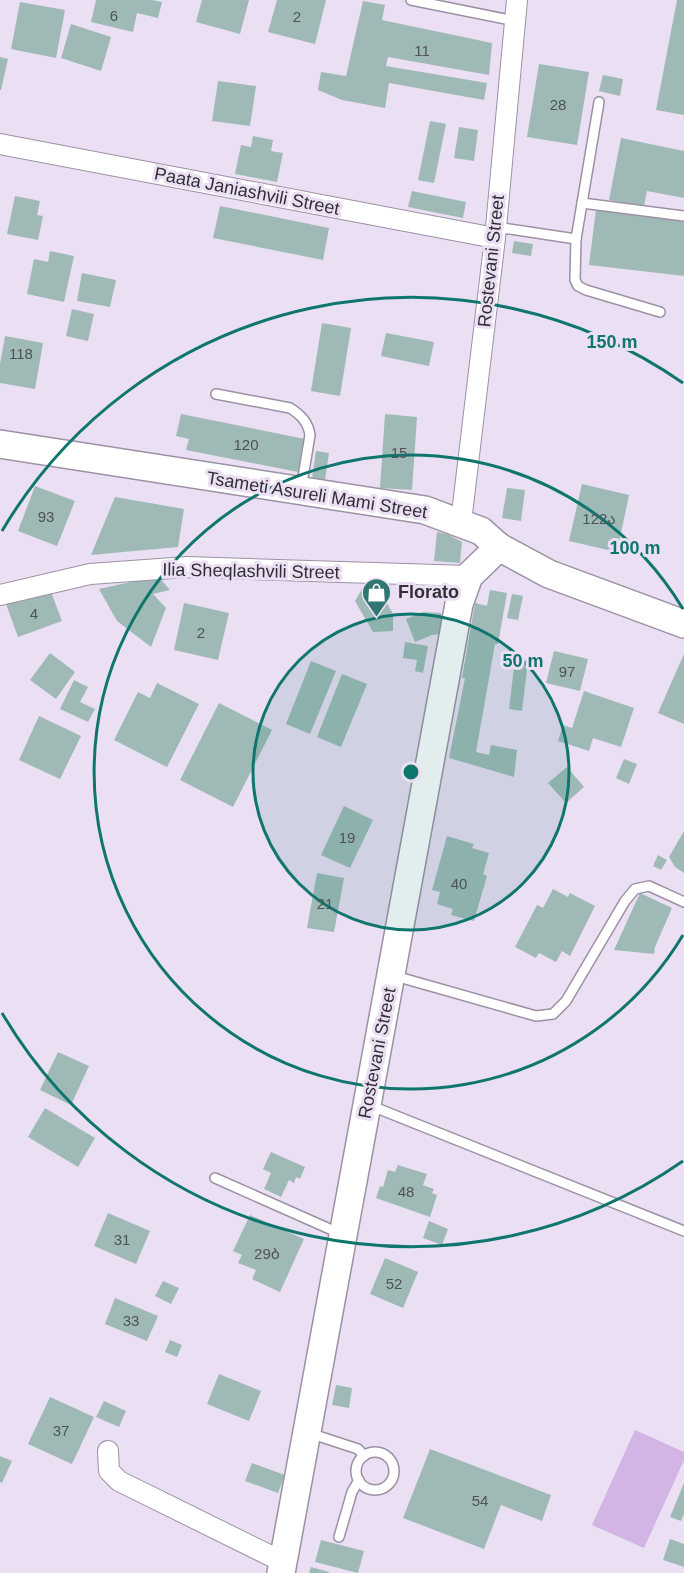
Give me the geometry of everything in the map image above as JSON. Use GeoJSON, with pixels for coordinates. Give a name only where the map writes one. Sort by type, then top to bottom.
{"type":"FeatureCollection","features":[{"type":"Feature","properties":{"kind":"street","name":"Rostevani Street"},"geometry":{"type":"LineString","coordinates":[[461,522],[495,233],[517,0]]}},
{"type":"Feature","properties":{"kind":"street","name":"Paata Janiashvili Street"},"geometry":{"type":"LineString","coordinates":[[0,144],[495,233]]}},
{"type":"Feature","properties":{"kind":"street","name":"Tsameti Asureli Mami Street"},"geometry":{"type":"LineString","coordinates":[[0,444],[425,510],[481,531],[499,547],[549,574],[684,624]]}},
{"type":"Feature","properties":{"kind":"street","name":"Rostevani Street"},"geometry":{"type":"LineString","coordinates":[[282,1568],[459,604],[469,576],[499,547]]}},
{"type":"Feature","properties":{"kind":"street","name":"Ilia Sheqlashvili Street"},"geometry":{"type":"LineString","coordinates":[[0,595],[90,574],[187,567],[469,576]]}},
{"type":"Feature","properties":{"kind":"street"},"geometry":{"type":"LineString","coordinates":[[108,1451],[109,1470],[119,1481],[282,1568]]}},
{"type":"Feature","properties":{"kind":"lane"},"geometry":{"type":"LineString","coordinates":[[411,0],[515,21]]}},
{"type":"Feature","properties":{"kind":"lane"},"geometry":{"type":"LineString","coordinates":[[599,102],[576,239],[575,280],[578,286],[660,312]]}},
{"type":"Feature","properties":{"kind":"lane"},"geometry":{"type":"LineString","coordinates":[[582,203],[684,216]]}},
{"type":"Feature","properties":{"kind":"lane"},"geometry":{"type":"LineString","coordinates":[[495,233],[576,239]]}},
{"type":"Feature","properties":{"kind":"lane"},"geometry":{"type":"LineString","coordinates":[[216,394],[290,408],[299,413],[305,420],[310,435],[301,491]]}},
{"type":"Feature","properties":{"kind":"lane"},"geometry":{"type":"LineString","coordinates":[[391,975],[536,1016],[553,1014],[566,1001],[625,901],[635,889],[649,886],[684,902]]}},
{"type":"Feature","properties":{"kind":"lane"},"geometry":{"type":"LineString","coordinates":[[367,1104],[684,1231]]}},
{"type":"Feature","properties":{"kind":"lane"},"geometry":{"type":"LineString","coordinates":[[215,1178],[343,1235]]}},
{"type":"Feature","properties":{"kind":"lane"},"geometry":{"type":"LineString","coordinates":[[307,1432],[358,1449],[364,1456]]}},
{"type":"Feature","properties":{"kind":"lane"},"geometry":{"type":"LineString","coordinates":[[339,1537],[352,1492],[359,1480],[357,1469],[364,1456],[372,1452],[384,1454],[393,1463],[394,1476],[391,1482],[381,1489],[369,1488],[359,1480]]}},
{"type":"Feature","properties":{"kind":"shaded area"},"geometry":{"type":"Polygon","coordinates":[[[635,1430],[684,1452],[684,1460],[644,1548],[592,1525],[635,1430]]]}},
{"type":"Feature","properties":{"kind":"building"},"geometry":{"type":"Polygon","coordinates":[[[96,0],[162,2],[158,18],[137,13],[133,32],[91,22],[96,0]]]}},
{"type":"Feature","properties":{"kind":"building"},"geometry":{"type":"Polygon","coordinates":[[[202,0],[249,0],[240,34],[196,22],[202,0]]]}},
{"type":"Feature","properties":{"kind":"building"},"geometry":{"type":"Polygon","coordinates":[[[277,0],[326,0],[315,44],[268,32],[277,0]]]}},
{"type":"Feature","properties":{"kind":"building"},"geometry":{"type":"Polygon","coordinates":[[[677,0],[684,0],[684,115],[656,110],[677,0]]]}},
{"type":"Feature","properties":{"kind":"building"},"geometry":{"type":"Polygon","coordinates":[[[363,1],[385,5],[382,20],[492,43],[489,75],[388,57],[386,66],[487,83],[484,100],[389,83],[385,108],[342,100],[318,90],[321,72],[346,76],[363,1]]]}},
{"type":"Feature","properties":{"kind":"building"},"geometry":{"type":"Polygon","coordinates":[[[20,2],[65,10],[56,58],[11,49],[20,2]]]}},
{"type":"Feature","properties":{"kind":"building"},"geometry":{"type":"Polygon","coordinates":[[[71,24],[111,37],[101,71],[61,58],[71,24]]]}},
{"type":"Feature","properties":{"kind":"building"},"geometry":{"type":"Polygon","coordinates":[[[0,57],[8,59],[1,90],[0,90],[0,57]]]}},
{"type":"Feature","properties":{"kind":"building"},"geometry":{"type":"Polygon","coordinates":[[[539,64],[589,72],[577,145],[527,137],[539,64]]]}},
{"type":"Feature","properties":{"kind":"building"},"geometry":{"type":"Polygon","coordinates":[[[603,75],[623,79],[620,96],[599,91],[603,75]]]}},
{"type":"Feature","properties":{"kind":"building"},"geometry":{"type":"Polygon","coordinates":[[[218,81],[256,86],[250,126],[212,121],[218,81]]]}},
{"type":"Feature","properties":{"kind":"building"},"geometry":{"type":"Polygon","coordinates":[[[430,121],[446,124],[434,183],[418,180],[430,121]]]}},
{"type":"Feature","properties":{"kind":"building"},"geometry":{"type":"Polygon","coordinates":[[[459,127],[478,130],[474,161],[454,158],[459,127]]]}},
{"type":"Feature","properties":{"kind":"building"},"geometry":{"type":"Polygon","coordinates":[[[253,136],[273,140],[271,151],[283,153],[277,182],[235,174],[241,145],[251,147],[253,136]]]}},
{"type":"Feature","properties":{"kind":"building"},"geometry":{"type":"Polygon","coordinates":[[[621,138],[684,151],[684,198],[647,191],[644,206],[609,200],[621,138]]]}},
{"type":"Feature","properties":{"kind":"building"},"geometry":{"type":"Polygon","coordinates":[[[412,191],[466,202],[463,218],[408,207],[412,191]]]}},
{"type":"Feature","properties":{"kind":"building"},"geometry":{"type":"Polygon","coordinates":[[[15,196],[40,201],[37,215],[43,216],[38,240],[7,234],[15,196]]]}},
{"type":"Feature","properties":{"kind":"building"},"geometry":{"type":"Polygon","coordinates":[[[220,206],[329,228],[323,260],[213,238],[220,206]]]}},
{"type":"Feature","properties":{"kind":"building"},"geometry":{"type":"Polygon","coordinates":[[[596,210],[684,221],[684,276],[589,265],[596,210]]]}},
{"type":"Feature","properties":{"kind":"building"},"geometry":{"type":"Polygon","coordinates":[[[514,241],[533,244],[531,256],[512,253],[514,241]]]}},
{"type":"Feature","properties":{"kind":"building"},"geometry":{"type":"Polygon","coordinates":[[[50,251],[74,256],[64,302],[27,294],[34,259],[48,262],[50,251]]]}},
{"type":"Feature","properties":{"kind":"building"},"geometry":{"type":"Polygon","coordinates":[[[82,273],[116,280],[110,307],[77,301],[82,273]]]}},
{"type":"Feature","properties":{"kind":"building"},"geometry":{"type":"Polygon","coordinates":[[[72,309],[94,314],[88,341],[66,336],[72,309]]]}},
{"type":"Feature","properties":{"kind":"building"},"geometry":{"type":"Polygon","coordinates":[[[322,323],[351,328],[340,396],[311,391],[322,323]]]}},
{"type":"Feature","properties":{"kind":"building"},"geometry":{"type":"Polygon","coordinates":[[[386,333],[434,342],[429,366],[381,356],[386,333]]]}},
{"type":"Feature","properties":{"kind":"building"},"geometry":{"type":"Polygon","coordinates":[[[5,336],[43,343],[35,389],[0,383],[0,364],[5,336]]]}},
{"type":"Feature","properties":{"kind":"building"},"geometry":{"type":"Polygon","coordinates":[[[181,414],[305,439],[298,472],[186,450],[189,439],[176,436],[181,414]]]}},
{"type":"Feature","properties":{"kind":"building"},"geometry":{"type":"Polygon","coordinates":[[[385,414],[417,417],[412,490],[380,488],[385,414]]]}},
{"type":"Feature","properties":{"kind":"building"},"geometry":{"type":"Polygon","coordinates":[[[316,451],[329,453],[325,480],[312,479],[316,451]]]}},
{"type":"Feature","properties":{"kind":"building"},"geometry":{"type":"Polygon","coordinates":[[[582,484],[629,495],[617,552],[569,541],[582,484]]]}},
{"type":"Feature","properties":{"kind":"building"},"geometry":{"type":"Polygon","coordinates":[[[35,486],[75,501],[57,546],[18,531],[35,486]]]}},
{"type":"Feature","properties":{"kind":"building"},"geometry":{"type":"Polygon","coordinates":[[[507,488],[525,490],[521,521],[502,518],[507,488]]]}},
{"type":"Feature","properties":{"kind":"building"},"geometry":{"type":"Polygon","coordinates":[[[115,497],[184,509],[178,547],[91,555],[115,497]]]}},
{"type":"Feature","properties":{"kind":"building"},"geometry":{"type":"Polygon","coordinates":[[[437,532],[447,534],[462,542],[460,563],[434,561],[437,532]]]}},
{"type":"Feature","properties":{"kind":"building"},"geometry":{"type":"Polygon","coordinates":[[[158,576],[170,590],[153,594],[166,608],[151,647],[117,621],[99,589],[158,576]]]}},
{"type":"Feature","properties":{"kind":"building"},"geometry":{"type":"Polygon","coordinates":[[[365,584],[382,594],[393,614],[393,631],[373,632],[355,601],[365,584]]]}},
{"type":"Feature","properties":{"kind":"building"},"geometry":{"type":"Polygon","coordinates":[[[50,589],[62,621],[18,637],[6,604],[50,589]]]}},
{"type":"Feature","properties":{"kind":"building"},"geometry":{"type":"Polygon","coordinates":[[[490,590],[507,593],[498,644],[495,644],[476,752],[489,755],[491,745],[517,750],[514,777],[449,758],[465,678],[462,678],[475,603],[487,606],[490,590]]]}},
{"type":"Feature","properties":{"kind":"building"},"geometry":{"type":"Polygon","coordinates":[[[512,594],[523,596],[518,620],[507,618],[512,594]]]}},
{"type":"Feature","properties":{"kind":"building"},"geometry":{"type":"Polygon","coordinates":[[[184,603],[229,613],[218,660],[174,650],[184,603]]]}},
{"type":"Feature","properties":{"kind":"building"},"geometry":{"type":"Polygon","coordinates":[[[423,612],[441,613],[443,634],[432,635],[415,642],[406,619],[423,612]]]}},
{"type":"Feature","properties":{"kind":"building"},"geometry":{"type":"Polygon","coordinates":[[[405,642],[428,646],[423,673],[415,671],[417,660],[403,658],[405,642]]]}},
{"type":"Feature","properties":{"kind":"building"},"geometry":{"type":"Polygon","coordinates":[[[554,651],[588,659],[580,691],[546,683],[554,651]]]}},
{"type":"Feature","properties":{"kind":"building"},"geometry":{"type":"Polygon","coordinates":[[[50,653],[75,672],[56,699],[30,680],[50,653]]]}},
{"type":"Feature","properties":{"kind":"building"},"geometry":{"type":"Polygon","coordinates":[[[684,654],[684,724],[658,713],[684,654]]]}},
{"type":"Feature","properties":{"kind":"building"},"geometry":{"type":"Polygon","coordinates":[[[515,659],[528,661],[522,711],[509,709],[515,659]]]}},
{"type":"Feature","properties":{"kind":"building"},"geometry":{"type":"Polygon","coordinates":[[[311,661],[336,671],[310,734],[286,724],[311,661]]]}},
{"type":"Feature","properties":{"kind":"building"},"geometry":{"type":"Polygon","coordinates":[[[342,674],[367,684],[341,747],[317,737],[342,674]]]}},
{"type":"Feature","properties":{"kind":"building"},"geometry":{"type":"Polygon","coordinates":[[[74,680],[88,687],[80,702],[95,709],[88,722],[60,709],[74,680]]]}},
{"type":"Feature","properties":{"kind":"building"},"geometry":{"type":"Polygon","coordinates":[[[157,683],[199,704],[167,767],[114,740],[138,692],[150,698],[157,683]]]}},
{"type":"Feature","properties":{"kind":"building"},"geometry":{"type":"Polygon","coordinates":[[[584,691],[634,708],[621,747],[593,738],[589,751],[558,741],[563,725],[572,728],[584,691]]]}},
{"type":"Feature","properties":{"kind":"building"},"geometry":{"type":"Polygon","coordinates":[[[219,703],[272,730],[233,807],[180,780],[219,703]]]}},
{"type":"Feature","properties":{"kind":"building"},"geometry":{"type":"Polygon","coordinates":[[[39,716],[81,736],[60,779],[19,760],[39,716]]]}},
{"type":"Feature","properties":{"kind":"building"},"geometry":{"type":"Polygon","coordinates":[[[624,759],[637,764],[629,784],[616,778],[624,759]]]}},
{"type":"Feature","properties":{"kind":"building"},"geometry":{"type":"Polygon","coordinates":[[[567,767],[584,787],[566,803],[548,783],[567,767]]]}},
{"type":"Feature","properties":{"kind":"building"},"geometry":{"type":"Polygon","coordinates":[[[344,806],[373,820],[350,868],[321,855],[344,806]]]}},
{"type":"Feature","properties":{"kind":"building"},"geometry":{"type":"Polygon","coordinates":[[[684,831],[684,873],[675,867],[669,857],[684,831]]]}},
{"type":"Feature","properties":{"kind":"building"},"geometry":{"type":"Polygon","coordinates":[[[447,836],[474,844],[472,848],[489,853],[483,874],[487,876],[474,921],[451,915],[453,909],[437,904],[440,892],[432,890],[447,836]]]}},
{"type":"Feature","properties":{"kind":"building"},"geometry":{"type":"Polygon","coordinates":[[[658,855],[667,860],[661,870],[653,866],[658,855]]]}},
{"type":"Feature","properties":{"kind":"building"},"geometry":{"type":"Polygon","coordinates":[[[317,873],[344,878],[334,932],[307,928],[317,873]]]}},
{"type":"Feature","properties":{"kind":"building"},"geometry":{"type":"Polygon","coordinates":[[[553,889],[568,897],[570,893],[595,906],[570,956],[562,951],[556,962],[539,953],[536,958],[515,947],[537,905],[543,908],[553,889]]]}},
{"type":"Feature","properties":{"kind":"building"},"geometry":{"type":"Polygon","coordinates":[[[640,893],[672,908],[654,954],[614,950],[640,893]]]}},
{"type":"Feature","properties":{"kind":"building"},"geometry":{"type":"Polygon","coordinates":[[[58,1052],[89,1066],[71,1105],[40,1090],[58,1052]]]}},
{"type":"Feature","properties":{"kind":"building"},"geometry":{"type":"Polygon","coordinates":[[[45,1108],[95,1138],[78,1167],[28,1137],[45,1108]]]}},
{"type":"Feature","properties":{"kind":"building"},"geometry":{"type":"Polygon","coordinates":[[[271,1152],[305,1167],[300,1179],[296,1177],[294,1183],[289,1180],[281,1197],[264,1189],[271,1173],[263,1169],[271,1152]]]}},
{"type":"Feature","properties":{"kind":"building"},"geometry":{"type":"Polygon","coordinates":[[[398,1165],[427,1174],[423,1185],[434,1189],[432,1193],[437,1195],[430,1217],[376,1198],[380,1186],[383,1187],[388,1170],[395,1172],[398,1165]]]}},
{"type":"Feature","properties":{"kind":"building"},"geometry":{"type":"Polygon","coordinates":[[[108,1213],[150,1231],[136,1264],[94,1246],[108,1213]]]}},
{"type":"Feature","properties":{"kind":"building"},"geometry":{"type":"Polygon","coordinates":[[[250,1215],[304,1239],[280,1292],[252,1279],[256,1270],[238,1263],[242,1255],[233,1251],[250,1215]]]}},
{"type":"Feature","properties":{"kind":"building"},"geometry":{"type":"Polygon","coordinates":[[[429,1221],[448,1229],[442,1245],[423,1238],[429,1221]]]}},
{"type":"Feature","properties":{"kind":"building"},"geometry":{"type":"Polygon","coordinates":[[[385,1258],[418,1272],[403,1308],[370,1294],[385,1258]]]}},
{"type":"Feature","properties":{"kind":"building"},"geometry":{"type":"Polygon","coordinates":[[[163,1281],[179,1288],[171,1304],[155,1296],[163,1281]]]}},
{"type":"Feature","properties":{"kind":"building"},"geometry":{"type":"Polygon","coordinates":[[[115,1298],[158,1316],[147,1341],[105,1324],[115,1298]]]}},
{"type":"Feature","properties":{"kind":"building"},"geometry":{"type":"Polygon","coordinates":[[[170,1340],[182,1345],[177,1357],[165,1352],[170,1340]]]}},
{"type":"Feature","properties":{"kind":"building"},"geometry":{"type":"Polygon","coordinates":[[[219,1374],[261,1391],[249,1421],[207,1404],[219,1374]]]}},
{"type":"Feature","properties":{"kind":"building"},"geometry":{"type":"Polygon","coordinates":[[[336,1385],[352,1388],[349,1408],[332,1405],[336,1385]]]}},
{"type":"Feature","properties":{"kind":"building"},"geometry":{"type":"Polygon","coordinates":[[[50,1397],[94,1417],[72,1464],[28,1444],[50,1397]]]}},
{"type":"Feature","properties":{"kind":"building"},"geometry":{"type":"Polygon","coordinates":[[[104,1401],[126,1411],[119,1427],[96,1417],[104,1401]]]}},
{"type":"Feature","properties":{"kind":"building"},"geometry":{"type":"Polygon","coordinates":[[[430,1449],[551,1495],[542,1521],[501,1505],[484,1549],[403,1518],[430,1449]]]}},
{"type":"Feature","properties":{"kind":"building"},"geometry":{"type":"Polygon","coordinates":[[[0,1456],[12,1461],[2,1483],[0,1482],[0,1456]]]}},
{"type":"Feature","properties":{"kind":"building"},"geometry":{"type":"Polygon","coordinates":[[[252,1463],[285,1475],[278,1493],[245,1481],[252,1463]]]}},
{"type":"Feature","properties":{"kind":"building"},"geometry":{"type":"Polygon","coordinates":[[[684,1483],[684,1514],[681,1521],[670,1517],[684,1483]]]}},
{"type":"Feature","properties":{"kind":"building"},"geometry":{"type":"Polygon","coordinates":[[[670,1539],[684,1544],[684,1567],[663,1560],[670,1539]]]}},
{"type":"Feature","properties":{"kind":"building"},"geometry":{"type":"Polygon","coordinates":[[[321,1540],[364,1551],[358,1573],[315,1562],[321,1540]]]}},
{"type":"Feature","properties":{"kind":"building"},"geometry":{"type":"Polygon","coordinates":[[[311,1567],[329,1572],[329,1573],[309,1573],[311,1567]]]}},
{"type":"Feature","properties":{"kind":"place","name":"Florato"},"geometry":{"type":"Point","coordinates":[377,618]}}]}
